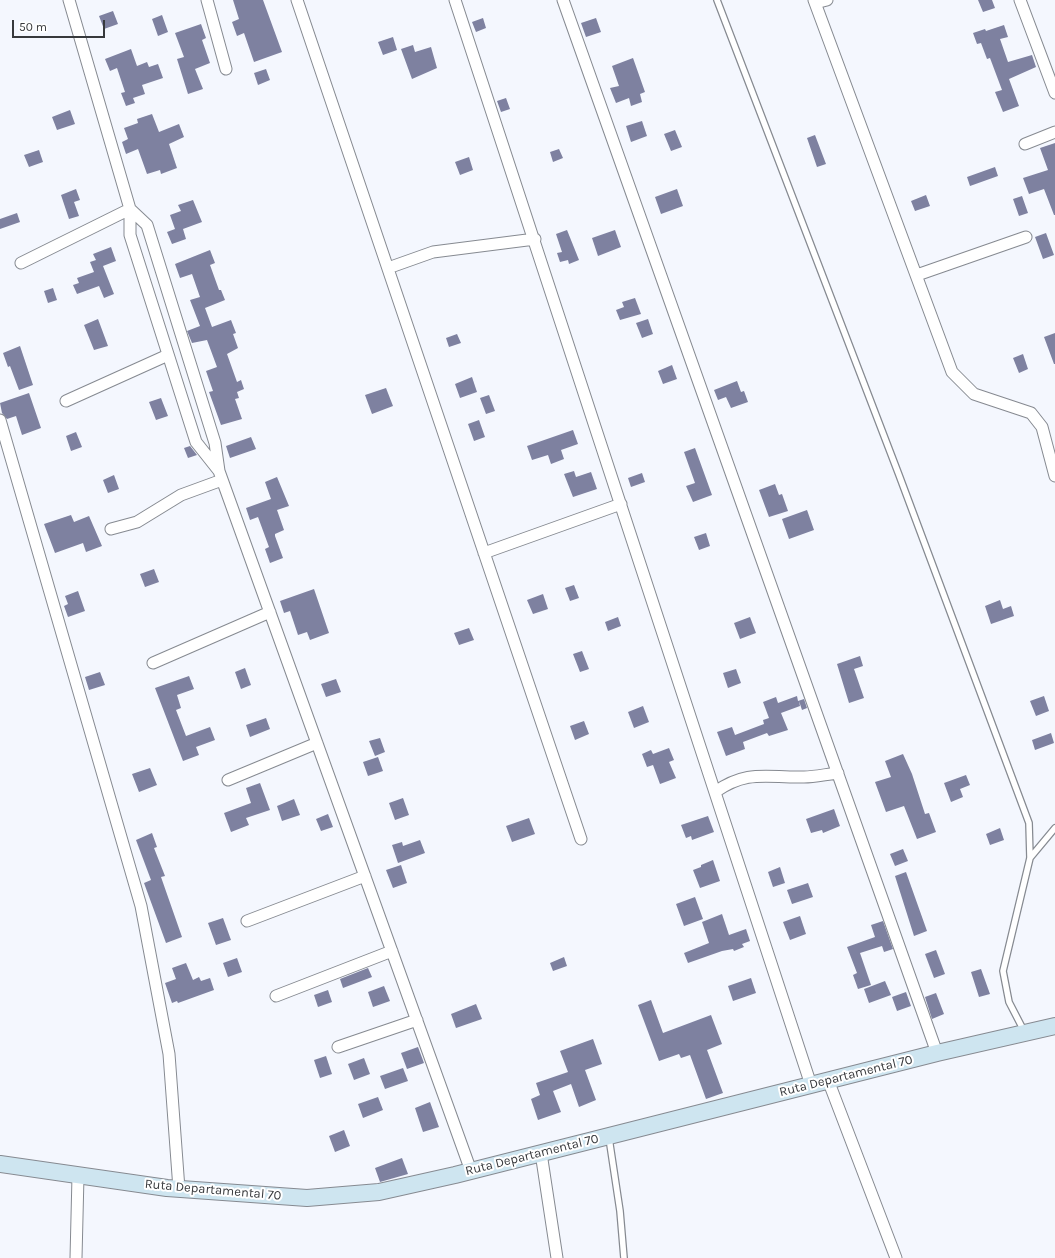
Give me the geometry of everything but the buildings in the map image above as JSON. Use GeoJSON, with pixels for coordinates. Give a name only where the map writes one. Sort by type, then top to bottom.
{"type":"FeatureCollection","features":[{"type":"Feature","properties":{"kind":"main road","name":"Ruta Departamental 70"},"geometry":{"type":"LineString","coordinates":[[0,1164],[179,1189],[307,1198],[379,1192],[471,1171],[937,1053],[1055,1026]]}},
{"type":"Feature","properties":{"kind":"street"},"geometry":{"type":"LineString","coordinates":[[70,0],[130,209],[130,235],[168,355],[196,442],[221,476]]}},
{"type":"Feature","properties":{"kind":"street"},"geometry":{"type":"LineString","coordinates":[[207,0],[226,69]]}},
{"type":"Feature","properties":{"kind":"street"},"geometry":{"type":"LineString","coordinates":[[297,0],[581,838]]}},
{"type":"Feature","properties":{"kind":"street"},"geometry":{"type":"LineString","coordinates":[[455,0],[535,239],[810,1085]]}},
{"type":"Feature","properties":{"kind":"street"},"geometry":{"type":"LineString","coordinates":[[563,0],[937,1053]]}},
{"type":"Feature","properties":{"kind":"street"},"geometry":{"type":"LineString","coordinates":[[826,0],[815,2],[952,372],[974,394],[1031,413],[1042,427],[1055,476]]}},
{"type":"Feature","properties":{"kind":"street"},"geometry":{"type":"LineString","coordinates":[[1020,0],[1055,93]]}},
{"type":"Feature","properties":{"kind":"street"},"geometry":{"type":"LineString","coordinates":[[1025,144],[1055,132]]}},
{"type":"Feature","properties":{"kind":"street"},"geometry":{"type":"LineString","coordinates":[[21,263],[130,209]]}},
{"type":"Feature","properties":{"kind":"street"},"geometry":{"type":"LineString","coordinates":[[130,209],[147,225],[215,443],[221,476],[471,1171]]}},
{"type":"Feature","properties":{"kind":"street"},"geometry":{"type":"LineString","coordinates":[[917,275],[1026,237]]}},
{"type":"Feature","properties":{"kind":"street"},"geometry":{"type":"LineString","coordinates":[[388,268],[433,252],[535,239]]}},
{"type":"Feature","properties":{"kind":"street"},"geometry":{"type":"LineString","coordinates":[[66,401],[168,355]]}},
{"type":"Feature","properties":{"kind":"street"},"geometry":{"type":"LineString","coordinates":[[0,420],[141,906],[169,1054],[179,1189]]}},
{"type":"Feature","properties":{"kind":"street"},"geometry":{"type":"LineString","coordinates":[[111,529],[136,522],[181,495],[221,476]]}},
{"type":"Feature","properties":{"kind":"street"},"geometry":{"type":"LineString","coordinates":[[484,553],[621,504]]}},
{"type":"Feature","properties":{"kind":"street"},"geometry":{"type":"LineString","coordinates":[[153,663],[270,612]]}},
{"type":"Feature","properties":{"kind":"street"},"geometry":{"type":"LineString","coordinates":[[228,780],[317,743]]}},
{"type":"Feature","properties":{"kind":"street"},"geometry":{"type":"LineString","coordinates":[[714,792],[739,778],[750,776],[806,777],[838,773]]}},
{"type":"Feature","properties":{"kind":"street"},"geometry":{"type":"LineString","coordinates":[[247,921],[365,876]]}},
{"type":"Feature","properties":{"kind":"street"},"geometry":{"type":"LineString","coordinates":[[276,996],[392,951]]}},
{"type":"Feature","properties":{"kind":"street"},"geometry":{"type":"LineString","coordinates":[[338,1047],[417,1020]]}},
{"type":"Feature","properties":{"kind":"street"},"geometry":{"type":"LineString","coordinates":[[828,1080],[896,1258]]}},
{"type":"Feature","properties":{"kind":"street"},"geometry":{"type":"LineString","coordinates":[[541,1153],[557,1258]]}},
{"type":"Feature","properties":{"kind":"street"},"geometry":{"type":"LineString","coordinates":[[76,1258],[78,1176]]}},
{"type":"Feature","properties":{"kind":"lane"},"geometry":{"type":"LineString","coordinates":[[717,0],[896,468],[1029,823],[1030,858],[1003,971],[1009,1002],[1025,1033]]}},
{"type":"Feature","properties":{"kind":"lane"},"geometry":{"type":"LineString","coordinates":[[1030,858],[1055,828]]}},
{"type":"Feature","properties":{"kind":"lane"},"geometry":{"type":"LineString","coordinates":[[608,1136],[620,1211],[624,1258]]}}]}
